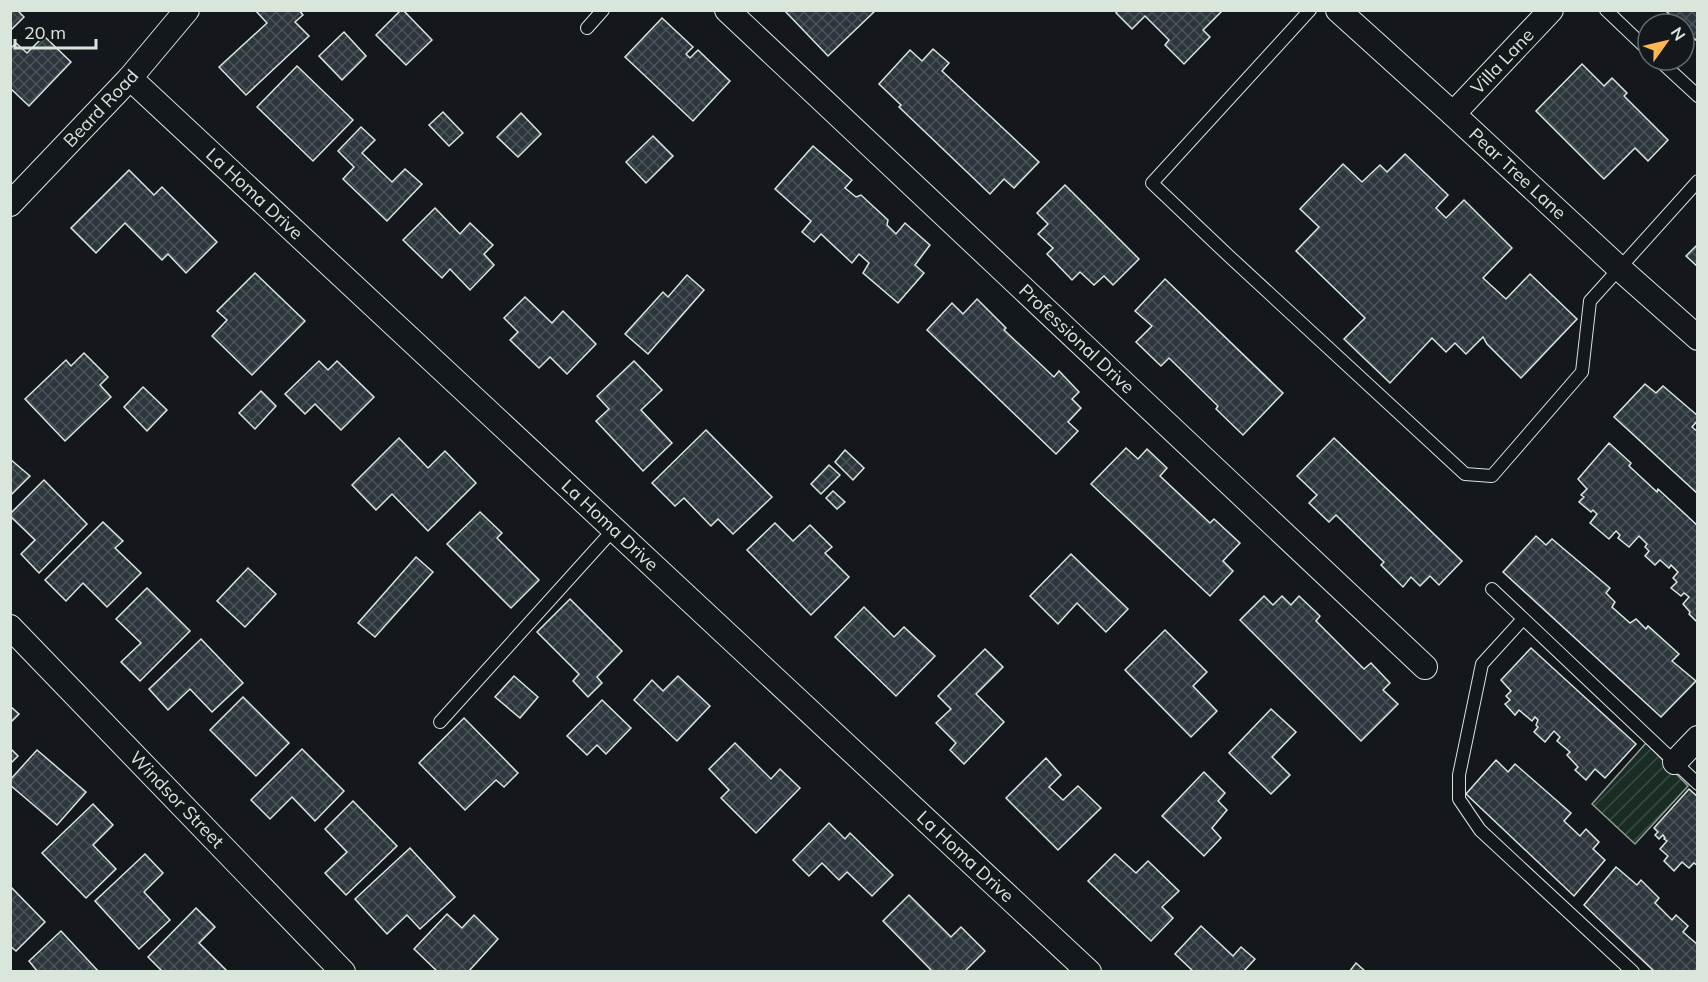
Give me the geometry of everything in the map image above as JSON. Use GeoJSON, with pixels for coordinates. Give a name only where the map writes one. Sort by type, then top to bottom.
{"type":"FeatureCollection","features":[{"type":"Feature","properties":{"kind":"street","name":"Beard Road"},"geometry":{"type":"LineString","coordinates":[[14,192],[130,78],[187,10]]}},
{"type":"Feature","properties":{"kind":"street","name":"Professional Drive"},"geometry":{"type":"LineString","coordinates":[[727,10],[1425,666]]}},
{"type":"Feature","properties":{"kind":"street","name":"Pear Tree Lane"},"geometry":{"type":"LineString","coordinates":[[1338,10],[1698,338]]}},
{"type":"Feature","properties":{"kind":"street","name":"Villa Lane"},"geometry":{"type":"LineString","coordinates":[[1454,114],[1551,10]]}},
{"type":"Feature","properties":{"kind":"street","name":"La Homa Drive"},"geometry":{"type":"LineString","coordinates":[[130,78],[1089,972]]}},
{"type":"Feature","properties":{"kind":"street","name":"Windsor Street"},"geometry":{"type":"LineString","coordinates":[[10,627],[343,972]]}},
{"type":"Feature","properties":{"kind":"street"},"geometry":{"type":"LineString","coordinates":[[1675,762],[1698,738]]}},
{"type":"Feature","properties":{"kind":"lane"},"geometry":{"type":"LineString","coordinates":[[588,28],[603,10]]}},
{"type":"Feature","properties":{"kind":"lane"},"geometry":{"type":"LineString","coordinates":[[1310,10],[1152,183],[1465,474],[1492,476],[1582,372],[1590,301],[1698,181]]}},
{"type":"Feature","properties":{"kind":"lane"},"geometry":{"type":"LineString","coordinates":[[1606,10],[1636,39]]}},
{"type":"Feature","properties":{"kind":"lane"},"geometry":{"type":"LineString","coordinates":[[1672,72],[1698,96]]}},
{"type":"Feature","properties":{"kind":"lane"},"geometry":{"type":"LineString","coordinates":[[440,722],[614,529]]}},
{"type":"Feature","properties":{"kind":"lane"},"geometry":{"type":"LineString","coordinates":[[1492,590],[1698,784]]}},
{"type":"Feature","properties":{"kind":"lane"},"geometry":{"type":"LineString","coordinates":[[1523,619],[1482,664],[1459,775],[1459,799],[1480,830],[1633,972]]}},
{"type":"Feature","properties":{"kind":"green space"},"geometry":{"type":"Polygon","coordinates":[[[1646,743],[1688,786],[1635,844],[1592,804],[1646,743]]]}},
{"type":"Feature","properties":{"kind":"building"},"geometry":{"type":"Polygon","coordinates":[[[10,10],[17,10],[24,17],[10,31],[10,10]]]}},
{"type":"Feature","properties":{"kind":"building"},"geometry":{"type":"Polygon","coordinates":[[[255,10],[299,10],[303,15],[295,22],[309,36],[246,95],[219,67],[267,23],[255,10]]]}},
{"type":"Feature","properties":{"kind":"building"},"geometry":{"type":"Polygon","coordinates":[[[401,10],[432,40],[406,65],[376,35],[401,10]]]}},
{"type":"Feature","properties":{"kind":"building"},"geometry":{"type":"Polygon","coordinates":[[[784,10],[876,10],[828,56],[784,10]]]}},
{"type":"Feature","properties":{"kind":"building"},"geometry":{"type":"Polygon","coordinates":[[[1118,10],[1223,10],[1203,30],[1210,37],[1184,64],[1165,45],[1169,40],[1145,16],[1132,29],[1116,13],[1118,10]]]}},
{"type":"Feature","properties":{"kind":"building"},"geometry":{"type":"Polygon","coordinates":[[[1665,10],[1698,10],[1698,42],[1696,40],[1696,12],[1667,12],[1665,10]]]}},
{"type":"Feature","properties":{"kind":"building"},"geometry":{"type":"Polygon","coordinates":[[[662,18],[693,47],[686,54],[690,58],[698,50],[730,81],[693,121],[625,57],[662,18]]]}},
{"type":"Feature","properties":{"kind":"building"},"geometry":{"type":"Polygon","coordinates":[[[344,32],[366,56],[342,80],[319,56],[344,32]]]}},
{"type":"Feature","properties":{"kind":"building"},"geometry":{"type":"Polygon","coordinates":[[[44,36],[71,62],[29,106],[10,88],[10,49],[16,43],[27,53],[44,36]]]}},
{"type":"Feature","properties":{"kind":"building"},"geometry":{"type":"Polygon","coordinates":[[[933,49],[949,63],[942,71],[1039,162],[1014,188],[1004,179],[990,194],[899,107],[901,105],[879,84],[910,50],[922,61],[933,49]]]}},
{"type":"Feature","properties":{"kind":"building"},"geometry":{"type":"Polygon","coordinates":[[[1582,64],[1604,86],[1612,78],[1627,93],[1624,96],[1668,140],[1648,161],[1635,148],[1604,179],[1536,111],[1582,64]]]}},
{"type":"Feature","properties":{"kind":"building"},"geometry":{"type":"Polygon","coordinates":[[[297,66],[353,120],[313,161],[257,107],[297,66]]]}},
{"type":"Feature","properties":{"kind":"building"},"geometry":{"type":"Polygon","coordinates":[[[443,112],[463,133],[449,146],[429,125],[443,112]]]}},
{"type":"Feature","properties":{"kind":"building"},"geometry":{"type":"Polygon","coordinates":[[[521,113],[541,134],[518,157],[497,137],[521,113]]]}},
{"type":"Feature","properties":{"kind":"building"},"geometry":{"type":"Polygon","coordinates":[[[361,127],[375,140],[362,153],[392,182],[405,169],[422,184],[387,221],[343,179],[354,167],[338,151],[361,127]]]}},
{"type":"Feature","properties":{"kind":"building"},"geometry":{"type":"Polygon","coordinates":[[[653,136],[673,156],[646,183],[626,162],[653,136]]]}},
{"type":"Feature","properties":{"kind":"building"},"geometry":{"type":"Polygon","coordinates":[[[813,146],[852,180],[845,188],[856,197],[861,195],[888,220],[887,225],[896,234],[905,223],[930,245],[915,265],[924,273],[898,303],[863,273],[869,263],[859,254],[852,263],[821,234],[814,242],[802,232],[811,221],[775,189],[813,146]]]}},
{"type":"Feature","properties":{"kind":"building"},"geometry":{"type":"Polygon","coordinates":[[[1405,154],[1448,195],[1436,208],[1446,218],[1464,200],[1512,248],[1483,278],[1506,299],[1530,274],[1577,319],[1521,378],[1487,344],[1483,337],[1466,354],[1455,343],[1446,352],[1432,338],[1390,383],[1344,339],[1365,318],[1296,251],[1319,227],[1300,209],[1343,164],[1362,182],[1380,165],[1387,172],[1405,154]]]}},
{"type":"Feature","properties":{"kind":"building"},"geometry":{"type":"Polygon","coordinates":[[[129,170],[154,195],[162,187],[217,242],[186,273],[168,254],[162,260],[125,223],[96,253],[71,228],[129,170]]]}},
{"type":"Feature","properties":{"kind":"building"},"geometry":{"type":"Polygon","coordinates":[[[1065,185],[1139,259],[1113,285],[1104,276],[1094,285],[1080,272],[1072,280],[1047,254],[1053,248],[1038,234],[1048,224],[1037,213],[1065,185]]]}},
{"type":"Feature","properties":{"kind":"building"},"geometry":{"type":"Polygon","coordinates":[[[435,208],[460,234],[470,223],[493,245],[484,254],[494,265],[470,290],[450,269],[442,278],[403,240],[435,208]]]}},
{"type":"Feature","properties":{"kind":"building"},"geometry":{"type":"Polygon","coordinates":[[[1698,244],[1698,267],[1686,256],[1698,244]]]}},
{"type":"Feature","properties":{"kind":"building"},"geometry":{"type":"Polygon","coordinates":[[[255,273],[305,321],[252,375],[212,336],[227,320],[217,311],[255,273]]]}},
{"type":"Feature","properties":{"kind":"building"},"geometry":{"type":"Polygon","coordinates":[[[687,275],[704,290],[648,354],[625,334],[663,292],[668,297],[687,275]]]}},
{"type":"Feature","properties":{"kind":"building"},"geometry":{"type":"Polygon","coordinates":[[[1165,279],[1283,393],[1243,435],[1216,409],[1218,406],[1169,358],[1161,366],[1136,342],[1152,326],[1135,311],[1165,279]]]}},
{"type":"Feature","properties":{"kind":"building"},"geometry":{"type":"Polygon","coordinates":[[[525,297],[552,323],[563,311],[596,344],[567,374],[550,357],[539,368],[510,340],[518,332],[504,318],[525,297]]]}},
{"type":"Feature","properties":{"kind":"building"},"geometry":{"type":"Polygon","coordinates":[[[977,299],[1006,328],[1004,330],[1054,377],[1059,371],[1079,392],[1072,399],[1081,408],[1068,422],[1078,431],[1056,454],[927,330],[952,303],[963,314],[977,299]]]}},
{"type":"Feature","properties":{"kind":"building"},"geometry":{"type":"Polygon","coordinates":[[[84,353],[108,377],[100,385],[111,397],[65,441],[25,399],[66,360],[71,366],[84,353]]]}},
{"type":"Feature","properties":{"kind":"building"},"geometry":{"type":"Polygon","coordinates":[[[319,361],[328,370],[337,361],[374,397],[341,430],[315,404],[305,414],[285,394],[319,361]]]}},
{"type":"Feature","properties":{"kind":"building"},"geometry":{"type":"Polygon","coordinates":[[[634,361],[662,390],[641,410],[672,443],[643,471],[596,421],[609,409],[597,396],[634,361]]]}},
{"type":"Feature","properties":{"kind":"building"},"geometry":{"type":"Polygon","coordinates":[[[1645,384],[1656,393],[1663,386],[1698,416],[1698,420],[1692,427],[1698,432],[1698,494],[1614,417],[1645,384]]]}},
{"type":"Feature","properties":{"kind":"building"},"geometry":{"type":"Polygon","coordinates":[[[143,387],[167,410],[147,431],[124,407],[143,387]]]}},
{"type":"Feature","properties":{"kind":"building"},"geometry":{"type":"Polygon","coordinates":[[[261,391],[276,406],[255,429],[239,413],[261,391]]]}},
{"type":"Feature","properties":{"kind":"building"},"geometry":{"type":"Polygon","coordinates":[[[706,430],[772,497],[733,534],[718,519],[711,526],[684,498],[675,506],[652,483],[706,430]]]}},
{"type":"Feature","properties":{"kind":"building"},"geometry":{"type":"Polygon","coordinates":[[[399,438],[428,468],[445,451],[476,483],[428,531],[392,494],[376,510],[352,485],[399,438]]]}},
{"type":"Feature","properties":{"kind":"building"},"geometry":{"type":"Polygon","coordinates":[[[1334,438],[1462,561],[1439,585],[1430,576],[1420,586],[1411,577],[1403,587],[1381,565],[1384,562],[1336,515],[1329,522],[1309,503],[1317,495],[1297,476],[1334,438]]]}},
{"type":"Feature","properties":{"kind":"building"},"geometry":{"type":"Polygon","coordinates":[[[1609,443],[1631,463],[1629,466],[1698,526],[1698,623],[1683,604],[1689,597],[1684,593],[1681,596],[1671,588],[1677,582],[1673,578],[1678,572],[1671,565],[1669,568],[1660,560],[1655,565],[1645,556],[1649,551],[1645,547],[1647,544],[1639,536],[1629,547],[1618,538],[1620,535],[1616,531],[1609,539],[1590,523],[1597,514],[1579,502],[1584,497],[1581,495],[1587,489],[1578,479],[1609,443]]]}},
{"type":"Feature","properties":{"kind":"building"},"geometry":{"type":"Polygon","coordinates":[[[1126,448],[1138,459],[1147,449],[1167,468],[1160,476],[1210,523],[1214,519],[1240,543],[1223,561],[1233,571],[1210,596],[1091,484],[1126,448]]]}},
{"type":"Feature","properties":{"kind":"building"},"geometry":{"type":"Polygon","coordinates":[[[845,450],[864,468],[853,480],[835,462],[845,450]]]}},
{"type":"Feature","properties":{"kind":"building"},"geometry":{"type":"Polygon","coordinates":[[[10,459],[30,476],[10,496],[10,459]]]}},
{"type":"Feature","properties":{"kind":"building"},"geometry":{"type":"Polygon","coordinates":[[[829,465],[840,475],[821,494],[811,484],[829,465]]]}},
{"type":"Feature","properties":{"kind":"building"},"geometry":{"type":"Polygon","coordinates":[[[44,480],[87,524],[39,573],[21,554],[35,540],[10,514],[44,480]]]}},
{"type":"Feature","properties":{"kind":"building"},"geometry":{"type":"Polygon","coordinates":[[[833,491],[845,502],[837,509],[826,498],[833,491]]]}},
{"type":"Feature","properties":{"kind":"building"},"geometry":{"type":"Polygon","coordinates":[[[480,512],[502,533],[497,538],[539,580],[511,608],[447,544],[480,512]]]}},
{"type":"Feature","properties":{"kind":"building"},"geometry":{"type":"Polygon","coordinates":[[[103,522],[123,541],[115,548],[141,573],[107,607],[83,583],[66,601],[45,580],[103,522]]]}},
{"type":"Feature","properties":{"kind":"building"},"geometry":{"type":"Polygon","coordinates":[[[775,523],[793,541],[810,525],[832,547],[825,553],[849,577],[811,615],[747,550],[775,523]]]}},
{"type":"Feature","properties":{"kind":"building"},"geometry":{"type":"Polygon","coordinates":[[[1536,536],[1546,545],[1552,539],[1610,588],[1606,593],[1615,602],[1612,607],[1630,623],[1636,619],[1646,629],[1648,626],[1679,654],[1672,661],[1696,681],[1661,717],[1503,572],[1536,536]]]}},
{"type":"Feature","properties":{"kind":"building"},"geometry":{"type":"Polygon","coordinates":[[[1071,554],[1128,609],[1106,632],[1077,603],[1058,624],[1030,596],[1071,554]]]}},
{"type":"Feature","properties":{"kind":"building"},"geometry":{"type":"Polygon","coordinates":[[[416,557],[433,572],[375,637],[358,623],[416,557]]]}},
{"type":"Feature","properties":{"kind":"building"},"geometry":{"type":"Polygon","coordinates":[[[248,568],[276,594],[245,627],[217,601],[248,568]]]}},
{"type":"Feature","properties":{"kind":"building"},"geometry":{"type":"Polygon","coordinates":[[[147,588],[190,631],[140,681],[121,662],[141,643],[116,619],[147,588]]]}},
{"type":"Feature","properties":{"kind":"building"},"geometry":{"type":"Polygon","coordinates":[[[1264,596],[1273,605],[1282,596],[1291,605],[1299,596],[1320,616],[1316,621],[1364,669],[1371,663],[1390,683],[1383,690],[1398,704],[1361,741],[1240,620],[1264,596]]]}},
{"type":"Feature","properties":{"kind":"building"},"geometry":{"type":"Polygon","coordinates":[[[570,599],[622,651],[597,677],[602,683],[588,697],[573,681],[579,674],[537,632],[570,599]]]}},
{"type":"Feature","properties":{"kind":"building"},"geometry":{"type":"Polygon","coordinates":[[[864,607],[894,637],[904,627],[935,656],[896,696],[835,637],[864,607]]]}},
{"type":"Feature","properties":{"kind":"building"},"geometry":{"type":"Polygon","coordinates":[[[1165,630],[1207,672],[1193,686],[1217,711],[1191,737],[1125,670],[1165,630]]]}},
{"type":"Feature","properties":{"kind":"building"},"geometry":{"type":"Polygon","coordinates":[[[201,639],[243,683],[212,712],[190,689],[168,710],[149,689],[201,639]]]}},
{"type":"Feature","properties":{"kind":"building"},"geometry":{"type":"Polygon","coordinates":[[[1531,648],[1636,744],[1605,778],[1595,769],[1586,780],[1575,770],[1578,767],[1567,755],[1570,752],[1557,741],[1560,737],[1554,731],[1545,742],[1534,732],[1538,727],[1536,725],[1538,720],[1535,717],[1532,721],[1519,710],[1515,715],[1505,704],[1510,700],[1506,696],[1511,691],[1501,680],[1531,648]]]}},
{"type":"Feature","properties":{"kind":"building"},"geometry":{"type":"Polygon","coordinates":[[[985,649],[1003,667],[976,694],[1004,722],[964,764],[950,750],[956,743],[936,723],[951,709],[938,696],[985,649]]]}},
{"type":"Feature","properties":{"kind":"building"},"geometry":{"type":"Polygon","coordinates":[[[514,676],[538,697],[520,718],[495,697],[514,676]]]}},
{"type":"Feature","properties":{"kind":"building"},"geometry":{"type":"Polygon","coordinates":[[[678,676],[710,706],[677,741],[634,700],[652,680],[663,691],[678,676]]]}},
{"type":"Feature","properties":{"kind":"building"},"geometry":{"type":"Polygon","coordinates":[[[243,697],[289,743],[256,776],[210,730],[243,697]]]}},
{"type":"Feature","properties":{"kind":"building"},"geometry":{"type":"Polygon","coordinates":[[[602,700],[631,728],[606,754],[597,745],[587,755],[567,736],[602,700]]]}},
{"type":"Feature","properties":{"kind":"building"},"geometry":{"type":"Polygon","coordinates":[[[10,706],[19,714],[10,723],[10,706]]]}},
{"type":"Feature","properties":{"kind":"building"},"geometry":{"type":"Polygon","coordinates":[[[1271,709],[1296,732],[1272,757],[1290,775],[1271,794],[1229,753],[1271,709]]]}},
{"type":"Feature","properties":{"kind":"building"},"geometry":{"type":"Polygon","coordinates":[[[464,718],[518,773],[504,787],[496,780],[465,810],[419,763],[464,718]]]}},
{"type":"Feature","properties":{"kind":"building"},"geometry":{"type":"Polygon","coordinates":[[[735,743],[771,779],[780,769],[800,788],[756,833],[721,798],[729,790],[709,769],[735,743]]]}},
{"type":"Feature","properties":{"kind":"building"},"geometry":{"type":"Polygon","coordinates":[[[10,748],[18,756],[10,764],[10,748]]]}},
{"type":"Feature","properties":{"kind":"building"},"geometry":{"type":"Polygon","coordinates":[[[302,749],[344,791],[315,821],[292,797],[270,819],[251,800],[302,749]]]}},
{"type":"Feature","properties":{"kind":"building"},"geometry":{"type":"Polygon","coordinates":[[[37,750],[86,792],[57,825],[10,785],[10,780],[37,750]]]}},
{"type":"Feature","properties":{"kind":"building"},"geometry":{"type":"Polygon","coordinates":[[[1046,758],[1061,775],[1049,787],[1063,800],[1078,786],[1101,808],[1058,850],[1006,798],[1046,758]]]}},
{"type":"Feature","properties":{"kind":"building"},"geometry":{"type":"Polygon","coordinates":[[[1496,760],[1508,772],[1515,764],[1571,813],[1564,821],[1580,836],[1586,829],[1599,842],[1593,849],[1605,860],[1574,896],[1466,794],[1496,760]]]}},
{"type":"Feature","properties":{"kind":"building"},"geometry":{"type":"Polygon","coordinates":[[[1204,772],[1225,793],[1218,801],[1227,810],[1212,828],[1221,838],[1204,856],[1162,816],[1204,772]]]}},
{"type":"Feature","properties":{"kind":"building"},"geometry":{"type":"Polygon","coordinates":[[[1689,789],[1698,797],[1698,866],[1694,863],[1689,868],[1682,862],[1674,871],[1664,861],[1668,856],[1660,849],[1667,841],[1663,835],[1659,839],[1655,835],[1658,832],[1654,828],[1689,789]]]}},
{"type":"Feature","properties":{"kind":"building"},"geometry":{"type":"Polygon","coordinates":[[[353,801],[397,846],[346,895],[325,873],[347,852],[325,829],[353,801]]]}},
{"type":"Feature","properties":{"kind":"building"},"geometry":{"type":"Polygon","coordinates":[[[93,804],[113,825],[93,845],[116,869],[86,898],[42,853],[93,804]]]}},
{"type":"Feature","properties":{"kind":"building"},"geometry":{"type":"Polygon","coordinates":[[[829,823],[845,839],[850,833],[893,875],[872,896],[847,872],[839,880],[822,863],[809,876],[793,860],[829,823]]]}},
{"type":"Feature","properties":{"kind":"building"},"geometry":{"type":"Polygon","coordinates":[[[410,848],[455,897],[420,929],[407,915],[387,934],[355,899],[410,848]]]}},
{"type":"Feature","properties":{"kind":"building"},"geometry":{"type":"Polygon","coordinates":[[[145,854],[163,873],[144,892],[170,920],[139,949],[95,901],[145,854]]]}},
{"type":"Feature","properties":{"kind":"building"},"geometry":{"type":"Polygon","coordinates":[[[1115,854],[1136,873],[1148,861],[1179,891],[1162,907],[1173,918],[1151,941],[1088,881],[1115,854]]]}},
{"type":"Feature","properties":{"kind":"building"},"geometry":{"type":"Polygon","coordinates":[[[1616,867],[1637,885],[1641,880],[1659,898],[1655,903],[1672,920],[1676,915],[1688,926],[1683,932],[1698,945],[1698,972],[1655,972],[1584,905],[1616,867]]]}},
{"type":"Feature","properties":{"kind":"building"},"geometry":{"type":"Polygon","coordinates":[[[10,886],[45,922],[16,951],[10,946],[10,886]]]}},
{"type":"Feature","properties":{"kind":"building"},"geometry":{"type":"Polygon","coordinates":[[[909,895],[951,937],[961,927],[985,951],[964,972],[933,972],[883,921],[909,895]]]}},
{"type":"Feature","properties":{"kind":"building"},"geometry":{"type":"Polygon","coordinates":[[[196,908],[215,927],[199,943],[226,970],[224,972],[163,972],[148,957],[196,908]]]}},
{"type":"Feature","properties":{"kind":"building"},"geometry":{"type":"Polygon","coordinates":[[[447,914],[462,928],[474,915],[498,939],[468,972],[438,972],[414,949],[447,914]]]}},
{"type":"Feature","properties":{"kind":"building"},"geometry":{"type":"Polygon","coordinates":[[[1201,926],[1233,956],[1241,947],[1255,959],[1243,972],[1194,972],[1175,954],[1201,926]]]}},
{"type":"Feature","properties":{"kind":"building"},"geometry":{"type":"Polygon","coordinates":[[[61,931],[99,972],[38,972],[29,961],[61,931]]]}},
{"type":"Feature","properties":{"kind":"building"},"geometry":{"type":"Polygon","coordinates":[[[1356,963],[1366,972],[1349,972],[1356,963]]]}}]}
